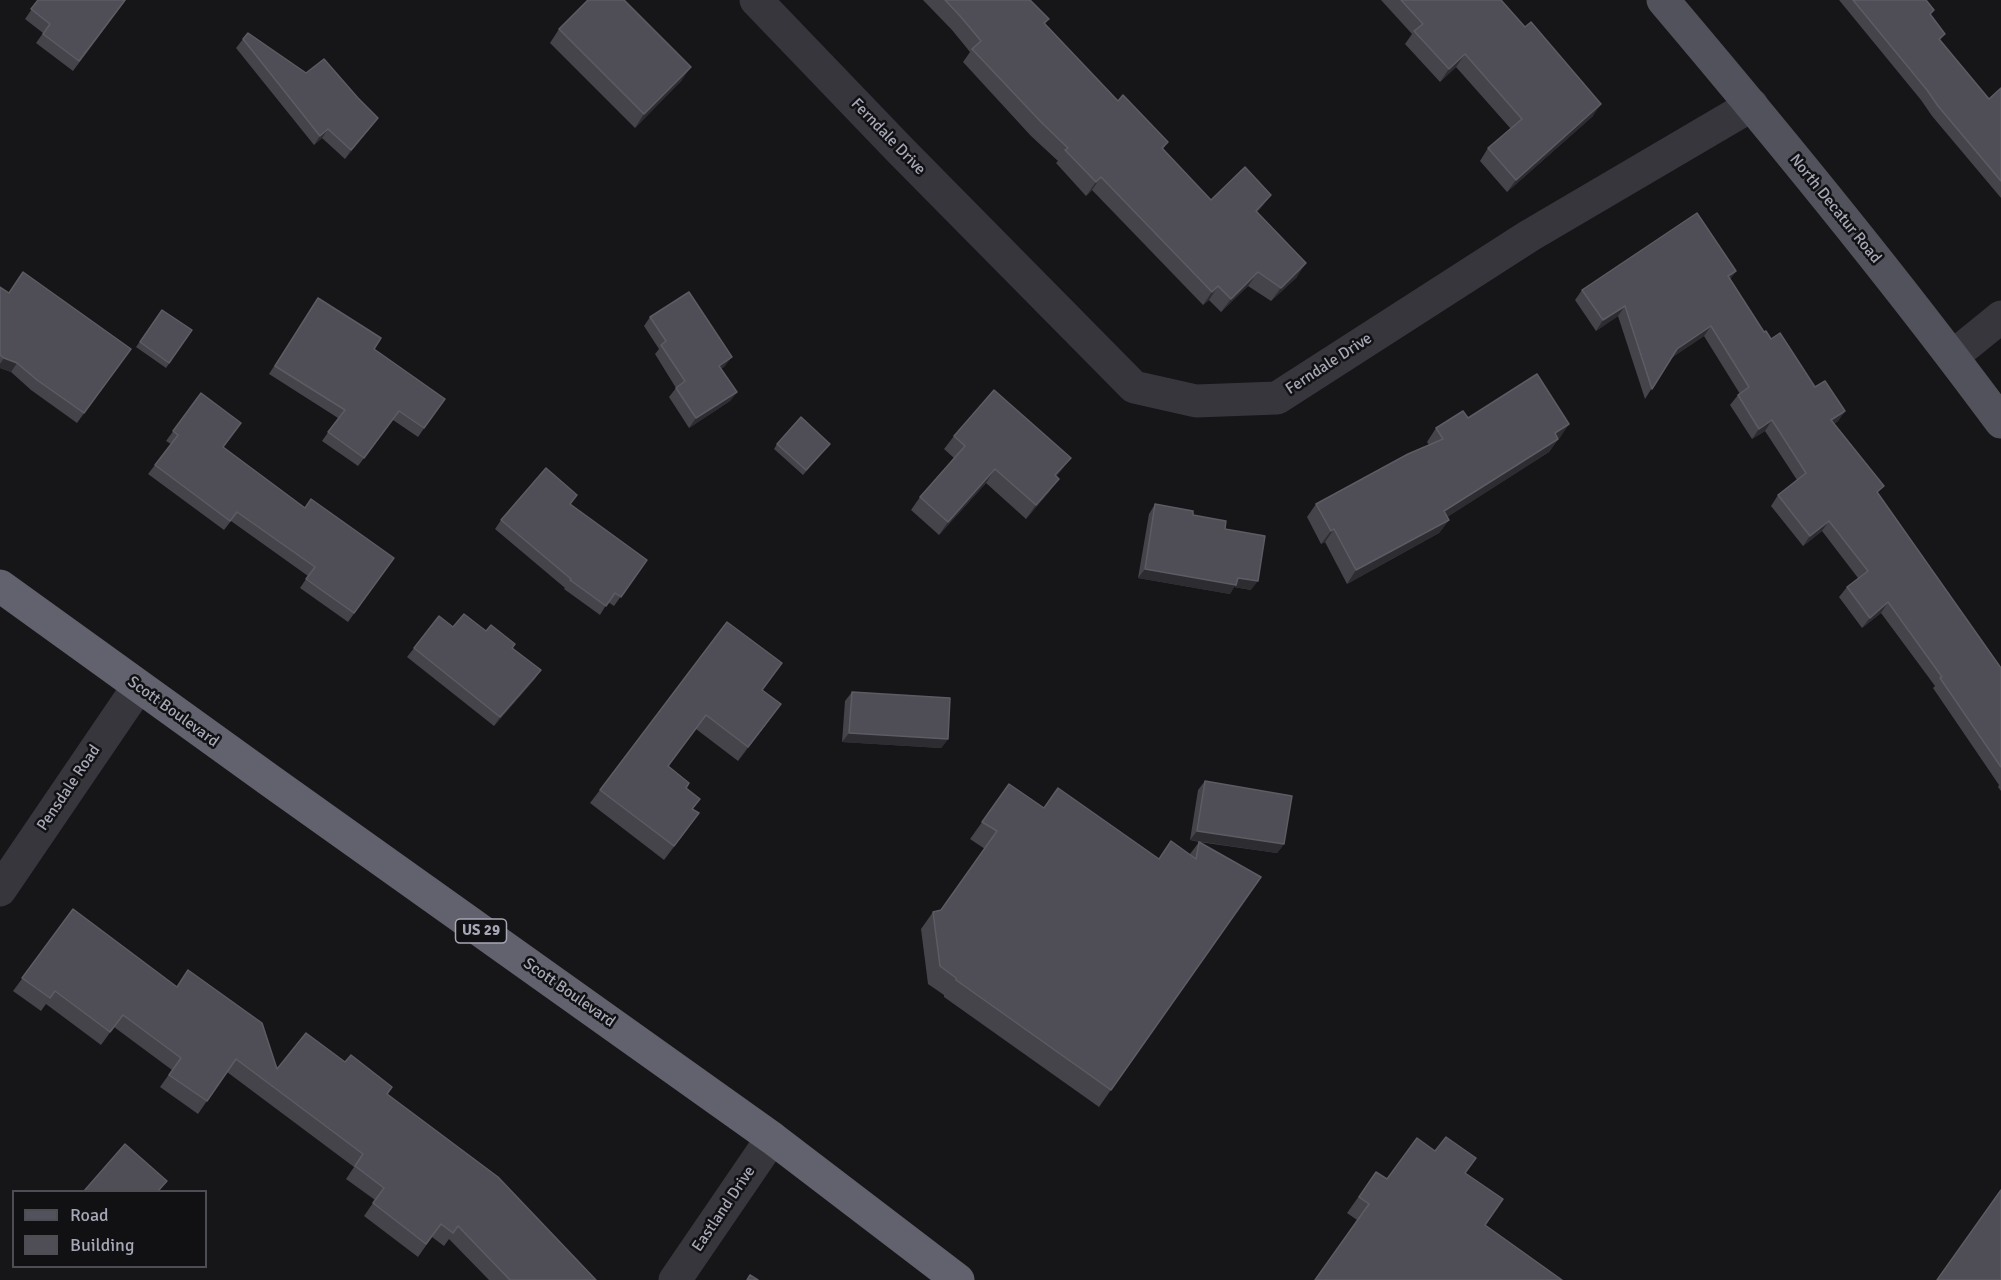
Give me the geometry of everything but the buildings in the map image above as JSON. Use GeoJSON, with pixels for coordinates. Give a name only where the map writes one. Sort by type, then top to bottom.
{"type":"FeatureCollection","features":[{"type":"Feature","properties":{"kind":"highway","name":"Scott Boulevard"},"geometry":{"type":"LineString","coordinates":[[0,586],[138,687],[772,1138],[958,1280]]}},
{"type":"Feature","properties":{"kind":"main road","name":"North Decatur Road"},"geometry":{"type":"LineString","coordinates":[[1663,0],[1752,105],[1953,356],[2001,422]]}},
{"type":"Feature","properties":{"kind":"street","name":"Ferndale Drive"},"geometry":{"type":"LineString","coordinates":[[756,0],[1134,387],[1196,401],[1277,398],[1529,236],[1752,105]]}},
{"type":"Feature","properties":{"kind":"street"},"geometry":{"type":"LineString","coordinates":[[1953,356],[2001,317]]}},
{"type":"Feature","properties":{"kind":"street","name":"Pensdale Road"},"geometry":{"type":"LineString","coordinates":[[0,890],[138,687]]}},
{"type":"Feature","properties":{"kind":"street","name":"Eastland Drive"},"geometry":{"type":"LineString","coordinates":[[675,1280],[772,1138]]}}]}
